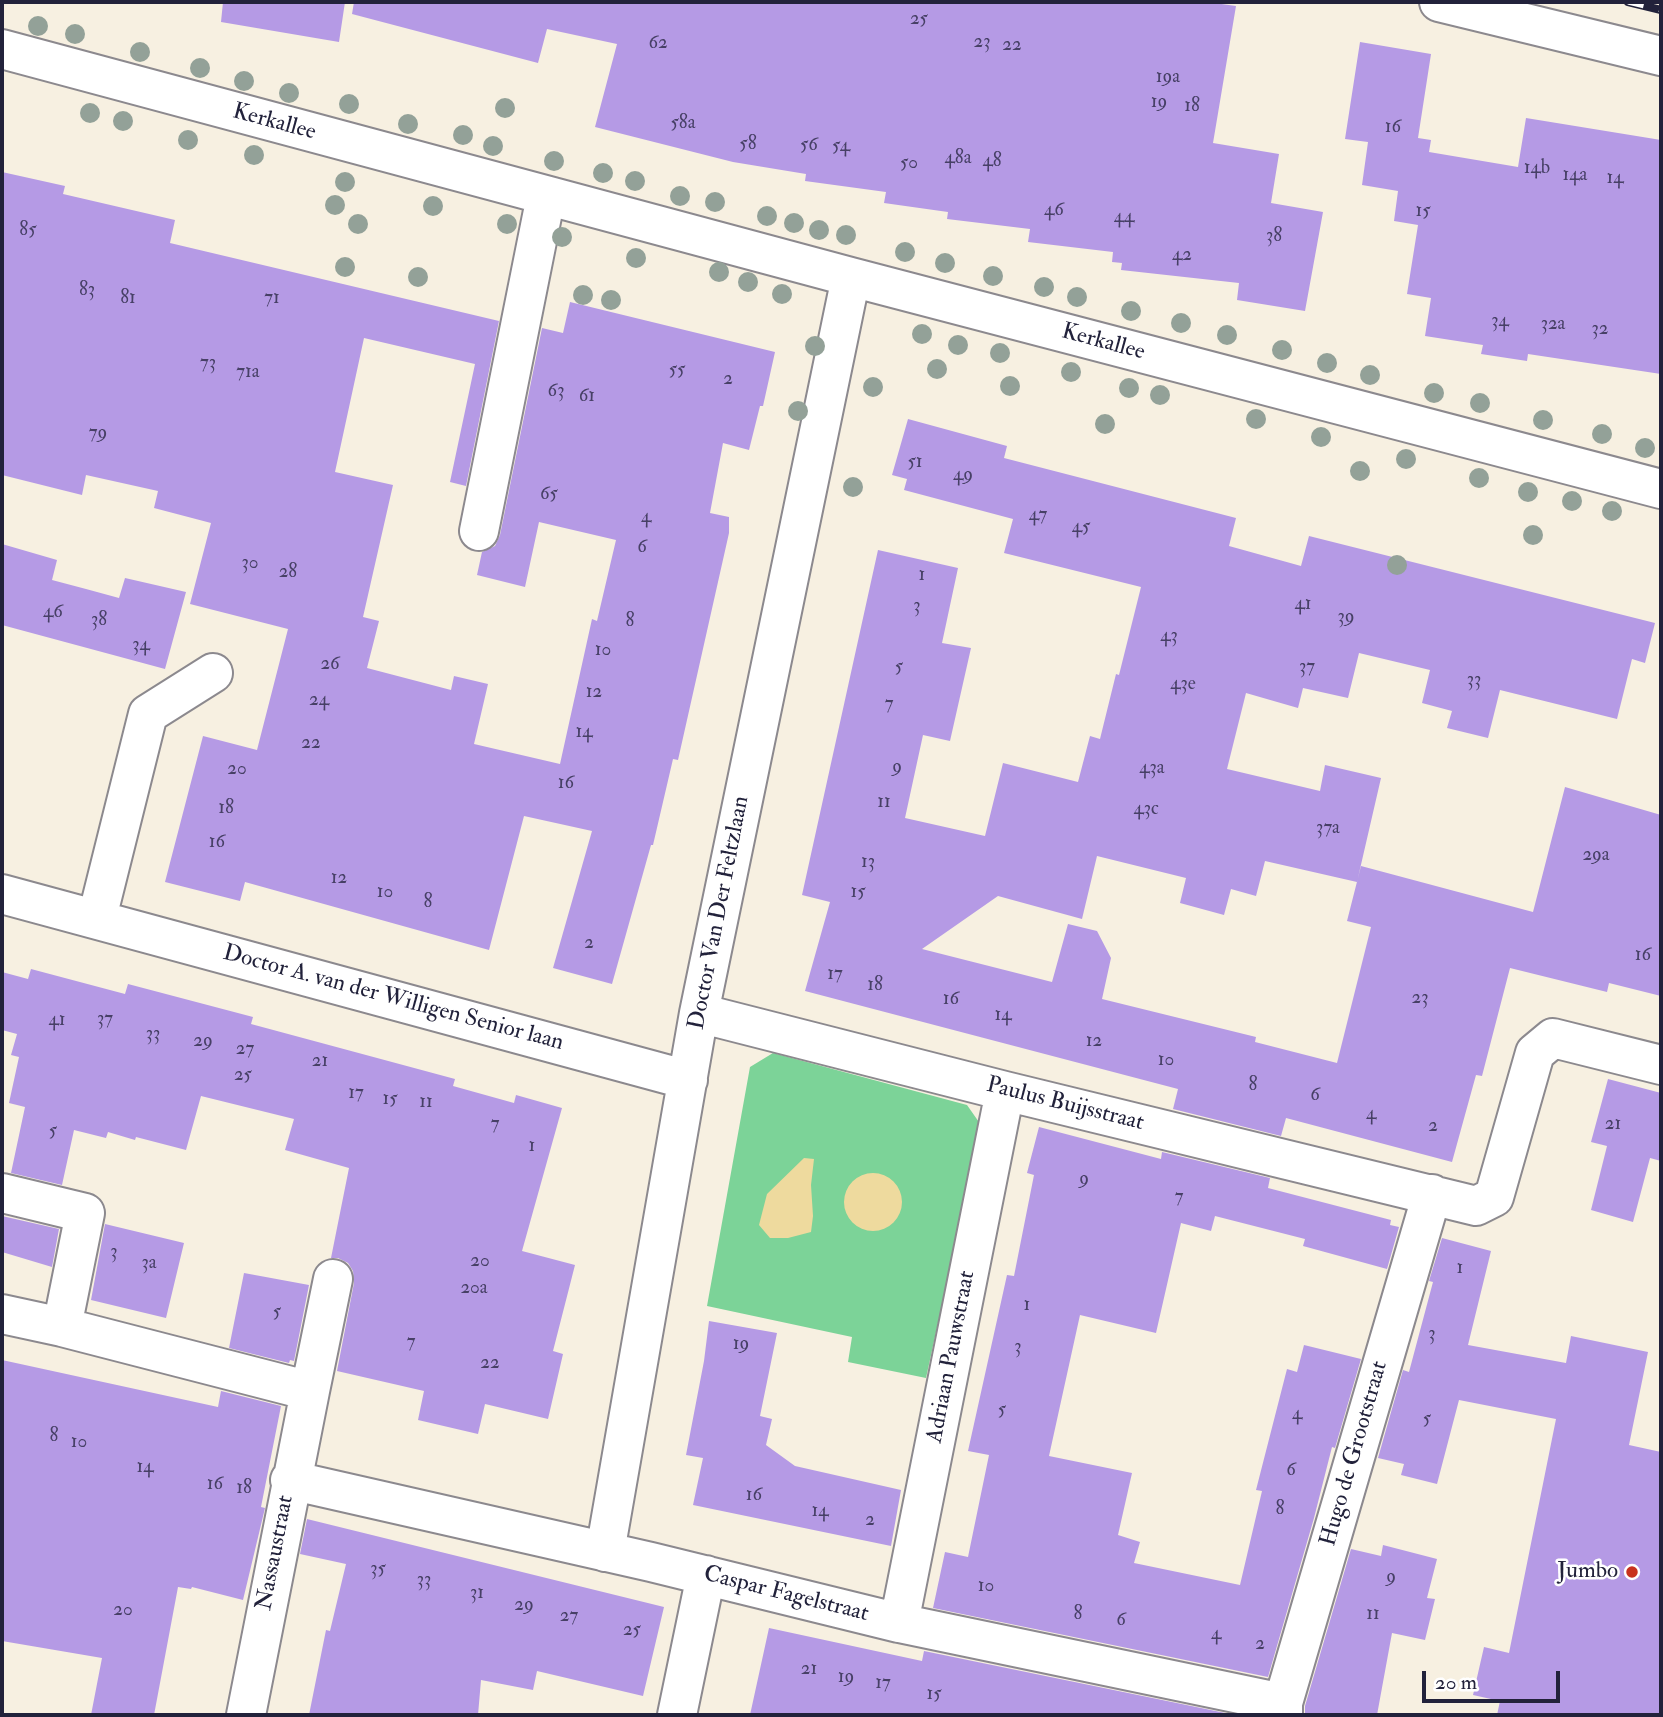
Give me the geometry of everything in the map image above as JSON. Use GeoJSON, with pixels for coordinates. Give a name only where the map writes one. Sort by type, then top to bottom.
{"type":"FeatureCollection","features":[{"type":"Feature","properties":{"kind":"street"},"geometry":{"type":"LineString","coordinates":[[1439,2],[1661,56]]}},
{"type":"Feature","properties":{"kind":"street","name":"Kerkallee"},"geometry":{"type":"LineString","coordinates":[[2,49],[850,277],[1661,489]]}},
{"type":"Feature","properties":{"kind":"street"},"geometry":{"type":"LineString","coordinates":[[479,531],[546,196]]}},
{"type":"Feature","properties":{"kind":"street","name":"Doctor Van Der Feltzlaan"},"geometry":{"type":"LineString","coordinates":[[605,1552],[699,1013],[850,277]]}},
{"type":"Feature","properties":{"kind":"street"},"geometry":{"type":"LineString","coordinates":[[97,918],[148,714],[213,673]]}},
{"type":"Feature","properties":{"kind":"street","name":"Doctor A. van der Willigen Senior laan"},"geometry":{"type":"LineString","coordinates":[[2,894],[688,1080]]}},
{"type":"Feature","properties":{"kind":"street","name":"Paulus Buijsstraat"},"geometry":{"type":"LineString","coordinates":[[699,1013],[1476,1206],[1494,1197],[1535,1053],[1553,1038],[1661,1065]]}},
{"type":"Feature","properties":{"kind":"street","name":"Adriaan Pauwstraat"},"geometry":{"type":"LineString","coordinates":[[899,1623],[1005,1091]]}},
{"type":"Feature","properties":{"kind":"street"},"geometry":{"type":"LineString","coordinates":[[2,1193],[85,1213],[62,1327]]}},
{"type":"Feature","properties":{"kind":"street","name":"Hugo de Grootstraat"},"geometry":{"type":"LineString","coordinates":[[1283,1709],[1432,1194]]}},
{"type":"Feature","properties":{"kind":"street","name":"Nassaustraat"},"geometry":{"type":"LineString","coordinates":[[246,1715],[290,1480],[334,1279]]}},
{"type":"Feature","properties":{"kind":"street"},"geometry":{"type":"LineString","coordinates":[[2,1314],[310,1391]]}},
{"type":"Feature","properties":{"kind":"street","name":"Caspar Fagelstraat"},"geometry":{"type":"LineString","coordinates":[[290,1480],[706,1575],[899,1623],[1283,1709]]}},
{"type":"Feature","properties":{"kind":"street"},"geometry":{"type":"LineString","coordinates":[[677,1715],[706,1575]]}},
{"type":"Feature","properties":{"kind":"green space"},"geometry":{"type":"Polygon","coordinates":[[[773,1053],[967,1105],[981,1125],[926,1378],[848,1362],[852,1337],[707,1306],[750,1067],[773,1053]]]}},
{"type":"Feature","properties":{"kind":"sand"},"geometry":{"type":"Polygon","coordinates":[[[804,1158],[814,1159],[811,1232],[788,1238],[770,1238],[759,1225],[767,1194],[804,1158]]]}},
{"type":"Feature","properties":{"kind":"sand"},"geometry":{"type":"Polygon","coordinates":[[[867,1173],[879,1173],[894,1181],[902,1196],[902,1208],[894,1223],[879,1231],[867,1231],[852,1223],[844,1208],[844,1196],[852,1181],[867,1173]]]}},
{"type":"Feature","properties":{"kind":"building"},"geometry":{"type":"Polygon","coordinates":[[[223,2],[345,2],[339,42],[221,22],[223,2]]]}},
{"type":"Feature","properties":{"kind":"building"},"geometry":{"type":"Polygon","coordinates":[[[354,2],[1207,2],[1236,6],[1213,143],[1279,154],[1271,203],[1323,212],[1305,311],[1237,300],[1239,283],[1121,270],[1122,263],[1112,262],[1113,252],[1028,242],[1030,229],[947,219],[948,212],[884,203],[886,192],[805,181],[806,174],[733,162],[595,127],[617,44],[547,29],[538,63],[352,14],[354,2]]]}},
{"type":"Feature","properties":{"kind":"building"},"geometry":{"type":"Polygon","coordinates":[[[1360,42],[1431,54],[1418,138],[1431,140],[1429,152],[1518,167],[1526,118],[1661,140],[1661,374],[1528,354],[1527,361],[1481,354],[1483,345],[1425,336],[1431,298],[1407,294],[1418,225],[1394,221],[1398,191],[1362,185],[1368,142],[1345,139],[1360,42]]]}},
{"type":"Feature","properties":{"kind":"building"},"geometry":{"type":"Polygon","coordinates":[[[2,172],[65,186],[63,194],[175,220],[170,243],[499,321],[466,486],[450,482],[475,364],[364,338],[335,472],[393,485],[363,617],[379,621],[367,668],[451,690],[454,676],[488,684],[474,744],[560,764],[592,619],[597,621],[616,540],[539,522],[525,587],[477,575],[482,552],[495,546],[500,535],[542,328],[563,333],[570,302],[775,352],[763,406],[760,406],[749,450],[723,443],[710,513],[729,517],[729,533],[678,760],[673,759],[653,845],[612,984],[553,968],[592,831],[524,816],[489,950],[245,882],[240,901],[165,882],[203,736],[257,750],[288,629],[190,604],[211,523],[154,508],[158,491],[86,475],[82,495],[2,475],[2,172]]]}},
{"type":"Feature","properties":{"kind":"building"},"geometry":{"type":"Polygon","coordinates":[[[908,419],[1007,446],[1004,458],[1236,518],[1229,546],[1301,566],[1309,536],[1655,623],[1645,663],[1632,659],[1617,719],[1500,690],[1488,738],[1447,728],[1452,711],[1422,703],[1430,670],[1359,653],[1348,698],[1303,688],[1298,708],[1246,693],[1227,769],[1320,791],[1325,765],[1381,778],[1358,879],[1361,866],[1533,912],[1565,787],[1661,815],[1661,996],[1609,983],[1607,992],[1510,968],[1482,1076],[1476,1075],[1452,1162],[1286,1118],[1281,1136],[1173,1109],[1178,1089],[805,991],[830,902],[802,895],[878,550],[958,568],[942,643],[971,648],[950,741],[923,735],[905,818],[985,836],[1003,763],[1078,782],[1090,736],[1100,739],[1141,587],[1004,553],[1013,519],[904,490],[907,479],[892,475],[908,419]],[[1097,856],[1082,919],[998,896],[922,949],[1052,982],[1068,924],[1097,931],[1111,958],[1102,999],[1256,1037],[1255,1042],[1337,1063],[1371,927],[1347,921],[1357,882],[1265,861],[1256,896],[1231,889],[1224,915],[1180,903],[1186,878],[1097,856]]]}},
{"type":"Feature","properties":{"kind":"building"},"geometry":{"type":"Polygon","coordinates":[[[2,544],[57,560],[52,580],[119,598],[125,578],[186,592],[165,669],[2,625],[2,544]]]}},
{"type":"Feature","properties":{"kind":"building"},"geometry":{"type":"Polygon","coordinates":[[[31,969],[125,994],[128,984],[253,1017],[251,1024],[455,1079],[453,1086],[514,1103],[516,1095],[562,1108],[522,1251],[575,1265],[553,1351],[563,1354],[548,1419],[485,1404],[478,1434],[418,1420],[424,1391],[337,1371],[354,1283],[353,1271],[348,1263],[331,1258],[349,1168],[285,1150],[294,1119],[201,1096],[186,1150],[108,1132],[106,1138],[74,1130],[62,1185],[11,1173],[25,1107],[9,1103],[19,1057],[11,1055],[17,1034],[2,1030],[2,972],[28,979],[31,969]]]}},
{"type":"Feature","properties":{"kind":"building"},"geometry":{"type":"Polygon","coordinates":[[[1608,1079],[1661,1093],[1661,1161],[1650,1158],[1633,1222],[1591,1210],[1607,1146],[1591,1142],[1608,1079]]]}},
{"type":"Feature","properties":{"kind":"building"},"geometry":{"type":"Polygon","coordinates":[[[1039,1127],[1161,1159],[1162,1152],[1270,1178],[1268,1188],[1391,1220],[1390,1225],[1399,1227],[1387,1269],[1303,1246],[1305,1239],[1215,1216],[1211,1231],[1181,1223],[1156,1333],[1080,1315],[1049,1456],[1132,1473],[1118,1535],[1140,1542],[1134,1563],[1240,1585],[1262,1491],[1256,1490],[1287,1369],[1297,1372],[1304,1345],[1361,1359],[1335,1448],[1332,1447],[1268,1677],[933,1608],[945,1552],[968,1557],[989,1455],[968,1451],[1007,1275],[1014,1276],[1034,1175],[1027,1173],[1039,1127]]]}},
{"type":"Feature","properties":{"kind":"building"},"geometry":{"type":"Polygon","coordinates":[[[2,1216],[59,1229],[52,1267],[2,1252],[2,1216]]]}},
{"type":"Feature","properties":{"kind":"building"},"geometry":{"type":"Polygon","coordinates":[[[105,1224],[184,1243],[166,1318],[91,1300],[105,1224]]]}},
{"type":"Feature","properties":{"kind":"building"},"geometry":{"type":"Polygon","coordinates":[[[1442,1238],[1491,1251],[1468,1345],[1566,1363],[1571,1336],[1648,1352],[1629,1445],[1661,1452],[1661,1715],[1497,1715],[1500,1701],[1473,1695],[1484,1647],[1509,1653],[1556,1419],[1459,1400],[1437,1484],[1401,1475],[1404,1464],[1378,1458],[1403,1370],[1409,1372],[1433,1282],[1429,1281],[1442,1238]]]}},
{"type":"Feature","properties":{"kind":"building"},"geometry":{"type":"Polygon","coordinates":[[[244,1273],[309,1285],[294,1361],[290,1360],[289,1363],[229,1348],[244,1273]]]}},
{"type":"Feature","properties":{"kind":"building"},"geometry":{"type":"Polygon","coordinates":[[[709,1321],[777,1333],[760,1416],[772,1419],[766,1445],[795,1466],[901,1490],[891,1546],[693,1505],[703,1458],[686,1455],[709,1321]]]}},
{"type":"Feature","properties":{"kind":"building"},"geometry":{"type":"Polygon","coordinates":[[[2,1360],[218,1407],[221,1391],[281,1406],[261,1507],[265,1508],[243,1600],[192,1587],[178,1587],[154,1715],[91,1715],[102,1658],[2,1641],[2,1360]]]}},
{"type":"Feature","properties":{"kind":"building"},"geometry":{"type":"Polygon","coordinates":[[[307,1519],[664,1607],[643,1696],[537,1671],[533,1690],[481,1680],[478,1715],[309,1715],[326,1630],[330,1631],[346,1564],[300,1554],[307,1519]]]}},
{"type":"Feature","properties":{"kind":"building"},"geometry":{"type":"Polygon","coordinates":[[[1383,1545],[1437,1559],[1427,1598],[1435,1599],[1425,1640],[1392,1633],[1377,1715],[1305,1715],[1305,1706],[1351,1549],[1381,1556],[1383,1545]]]}},
{"type":"Feature","properties":{"kind":"building"},"geometry":{"type":"Polygon","coordinates":[[[769,1628],[922,1661],[924,1651],[1235,1715],[750,1715],[769,1628]]]}},
{"type":"Feature","properties":{"kind":"railway"},"geometry":{"type":"LineString","coordinates":[[1628,2],[1661,10]]}},
{"type":"Feature","properties":{"kind":"place","name":"Jumbo"},"geometry":{"type":"Point","coordinates":[1632,1572]}}]}
